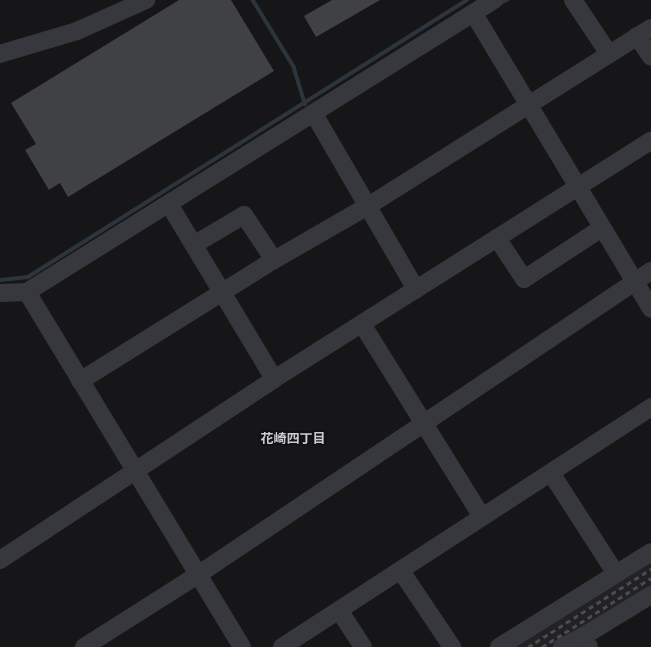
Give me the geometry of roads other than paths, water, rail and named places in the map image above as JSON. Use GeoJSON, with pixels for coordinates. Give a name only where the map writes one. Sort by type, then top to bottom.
{"type":"FeatureCollection","features":[{"type":"Feature","properties":{"kind":"street"},"geometry":{"type":"LineString","coordinates":[[0,54],[77,31],[146,0]]}},
{"type":"Feature","properties":{"kind":"street"},"geometry":{"type":"LineString","coordinates":[[0,293],[27,292],[474,14],[494,0]]}},
{"type":"Feature","properties":{"kind":"street"},"geometry":{"type":"LineString","coordinates":[[574,0],[609,54]]}},
{"type":"Feature","properties":{"kind":"street"},"geometry":{"type":"LineString","coordinates":[[474,14],[529,103],[651,309]]}},
{"type":"Feature","properties":{"kind":"street"},"geometry":{"type":"LineString","coordinates":[[80,381],[223,294],[274,260],[368,206],[529,103],[644,32],[651,57]]}},
{"type":"Feature","properties":{"kind":"street"},"geometry":{"type":"LineString","coordinates":[[314,114],[416,289]]}},
{"type":"Feature","properties":{"kind":"street"},"geometry":{"type":"LineString","coordinates":[[0,560],[274,379],[651,141]]}},
{"type":"Feature","properties":{"kind":"street"},"geometry":{"type":"LineString","coordinates":[[169,204],[195,244],[274,379]]}},
{"type":"Feature","properties":{"kind":"street"},"geometry":{"type":"LineString","coordinates":[[195,244],[244,214],[274,260]]}},
{"type":"Feature","properties":{"kind":"street"},"geometry":{"type":"LineString","coordinates":[[497,238],[524,279],[602,228]]}},
{"type":"Feature","properties":{"kind":"street"},"geometry":{"type":"LineString","coordinates":[[84,647],[199,574],[651,271]]}},
{"type":"Feature","properties":{"kind":"street"},"geometry":{"type":"LineString","coordinates":[[27,292],[242,647]]}},
{"type":"Feature","properties":{"kind":"street"},"geometry":{"type":"LineString","coordinates":[[362,324],[482,517]]}},
{"type":"Feature","properties":{"kind":"street"},"geometry":{"type":"LineString","coordinates":[[282,647],[651,407]]}},
{"type":"Feature","properties":{"kind":"street"},"geometry":{"type":"LineString","coordinates":[[551,473],[616,574]]}},
{"type":"Feature","properties":{"kind":"street"},"geometry":{"type":"LineString","coordinates":[[499,647],[651,552]]}},
{"type":"Feature","properties":{"kind":"street"},"geometry":{"type":"LineString","coordinates":[[401,571],[452,647]]}},
{"type":"Feature","properties":{"kind":"street"},"geometry":{"type":"LineString","coordinates":[[562,647],[586,642],[651,595]]}},
{"type":"Feature","properties":{"kind":"street"},"geometry":{"type":"LineString","coordinates":[[339,610],[363,647]]}},
{"type":"Feature","properties":{"kind":"waterway"},"geometry":{"type":"LineString","coordinates":[[253,0],[294,67],[305,104]]}},
{"type":"Feature","properties":{"kind":"waterway"},"geometry":{"type":"LineString","coordinates":[[0,280],[28,277],[467,0]]}},
{"type":"Feature","properties":{"kind":"waterway"},"geometry":{"type":"LineString","coordinates":[[499,4],[507,0]]}},
{"type":"Feature","properties":{"kind":"railway"},"geometry":{"type":"LineString","coordinates":[[528,647],[651,569]]}},
{"type":"Feature","properties":{"kind":"railway"},"geometry":{"type":"LineString","coordinates":[[542,647],[651,578]]}},
{"type":"Feature","properties":{"kind":"district","name":"花崎四丁目"},"geometry":{"type":"Point","coordinates":[293,439]}}]}
